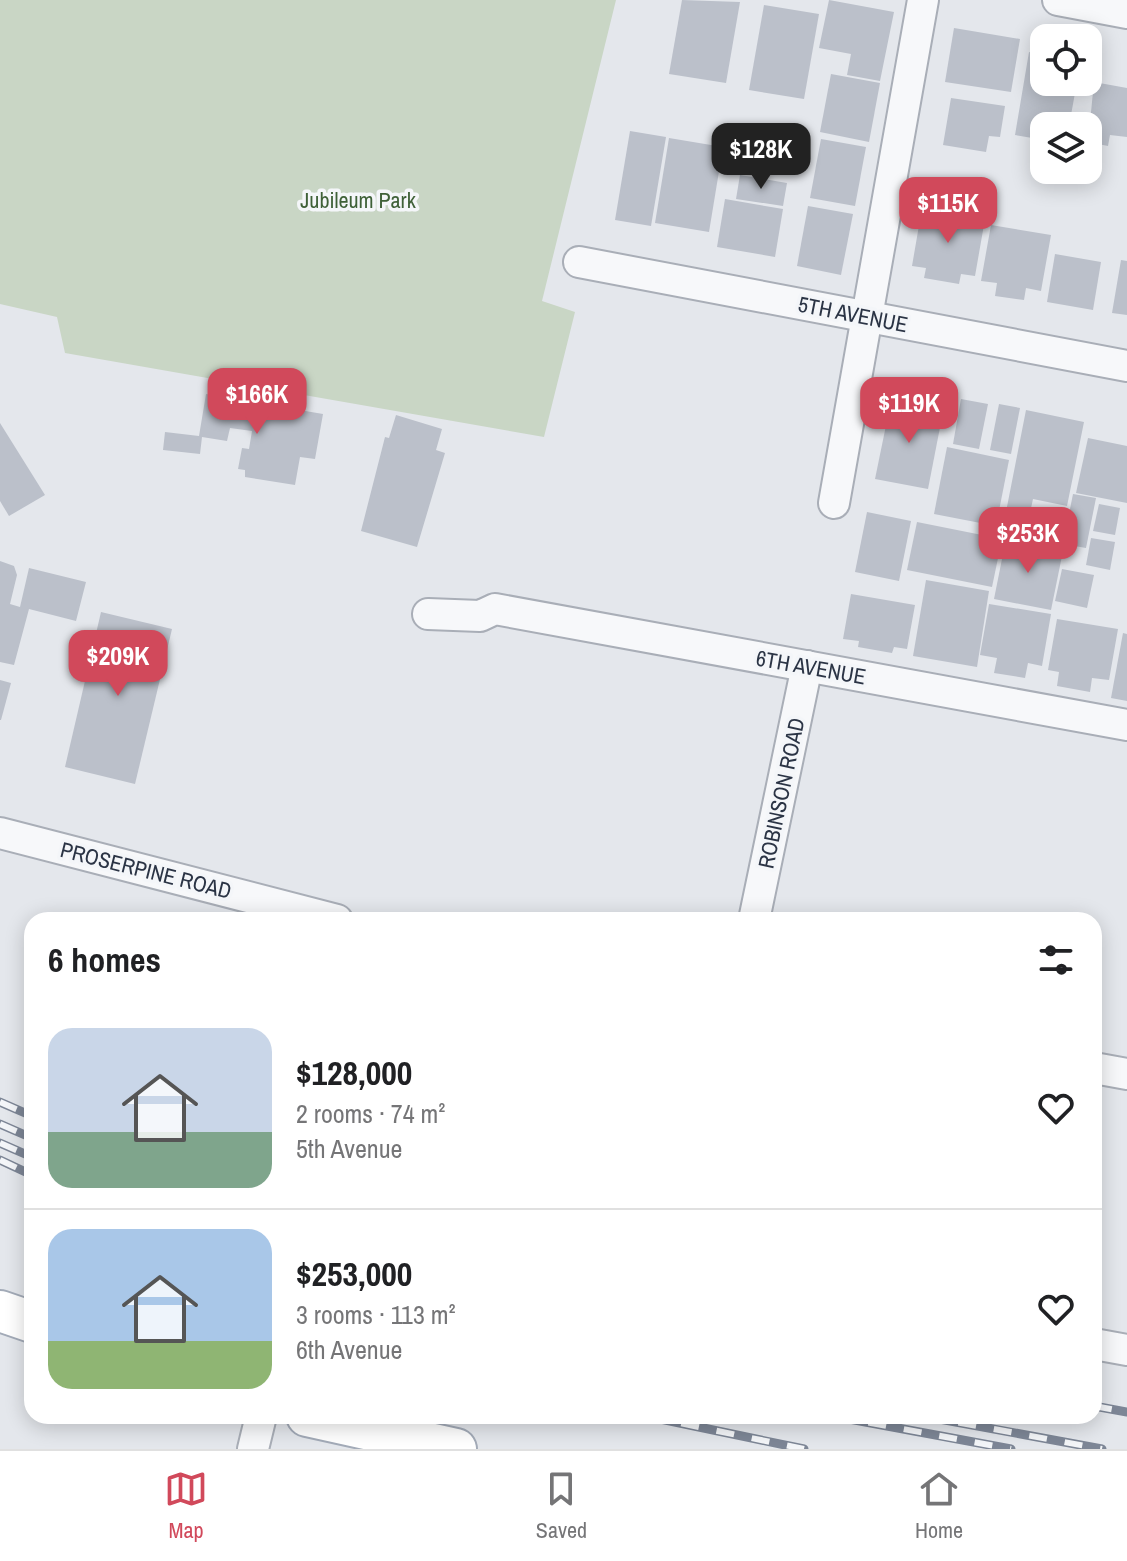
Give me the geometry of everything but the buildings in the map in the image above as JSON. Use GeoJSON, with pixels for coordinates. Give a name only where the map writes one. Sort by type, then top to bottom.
{"type":"FeatureCollection","features":[{"type":"Feature","properties":{"kind":"main road"},"geometry":{"type":"LineString","coordinates":[[0,1311],[24,1319]]}},
{"type":"Feature","properties":{"kind":"main road"},"geometry":{"type":"LineString","coordinates":[[343,1424],[456,1449]]}},
{"type":"Feature","properties":{"kind":"street"},"geometry":{"type":"LineString","coordinates":[[834,503],[923,0]]}},
{"type":"Feature","properties":{"kind":"street"},"geometry":{"type":"LineString","coordinates":[[1058,0],[1127,13]]}},
{"type":"Feature","properties":{"kind":"street","name":"5TH AVENUE"},"geometry":{"type":"LineString","coordinates":[[579,262],[1127,366]]}},
{"type":"Feature","properties":{"kind":"street","name":"6TH AVENUE"},"geometry":{"type":"LineString","coordinates":[[428,614],[480,616],[495,609],[1127,725]]}},
{"type":"Feature","properties":{"kind":"street","name":"ROBINSON ROAD"},"geometry":{"type":"LineString","coordinates":[[756,912],[807,666]]}},
{"type":"Feature","properties":{"kind":"street","name":"PROSERPINE ROAD"},"geometry":{"type":"LineString","coordinates":[[0,833],[306,912]]}},
{"type":"Feature","properties":{"kind":"street"},"geometry":{"type":"LineString","coordinates":[[1102,1069],[1127,1074]]}},
{"type":"Feature","properties":{"kind":"street"},"geometry":{"type":"LineString","coordinates":[[1102,1345],[1127,1350]]}},
{"type":"Feature","properties":{"kind":"street"},"geometry":{"type":"LineString","coordinates":[[253,1449],[259,1424]]}},
{"type":"Feature","properties":{"kind":"green space","name":"Jubileum Park"},"geometry":{"type":"Polygon","coordinates":[[[0,0],[616,0],[542,301],[575,312],[544,437],[65,353],[57,317],[0,304],[0,0]]]}},
{"type":"Feature","properties":{"kind":"railway"},"geometry":{"type":"LineString","coordinates":[[0,1102],[24,1112]]}},
{"type":"Feature","properties":{"kind":"railway"},"geometry":{"type":"LineString","coordinates":[[0,1124],[24,1134]]}},
{"type":"Feature","properties":{"kind":"railway"},"geometry":{"type":"LineString","coordinates":[[0,1143],[24,1154]]}},
{"type":"Feature","properties":{"kind":"railway"},"geometry":{"type":"LineString","coordinates":[[0,1160],[24,1171]]}},
{"type":"Feature","properties":{"kind":"railway"},"geometry":{"type":"LineString","coordinates":[[1102,1407],[1127,1412]]}},
{"type":"Feature","properties":{"kind":"railway"},"geometry":{"type":"LineString","coordinates":[[684,1424],[804,1449]]}},
{"type":"Feature","properties":{"kind":"railway"},"geometry":{"type":"LineString","coordinates":[[876,1424],[1011,1449]]}},
{"type":"Feature","properties":{"kind":"railway"},"geometry":{"type":"LineString","coordinates":[[966,1424],[1102,1449]]}}]}
